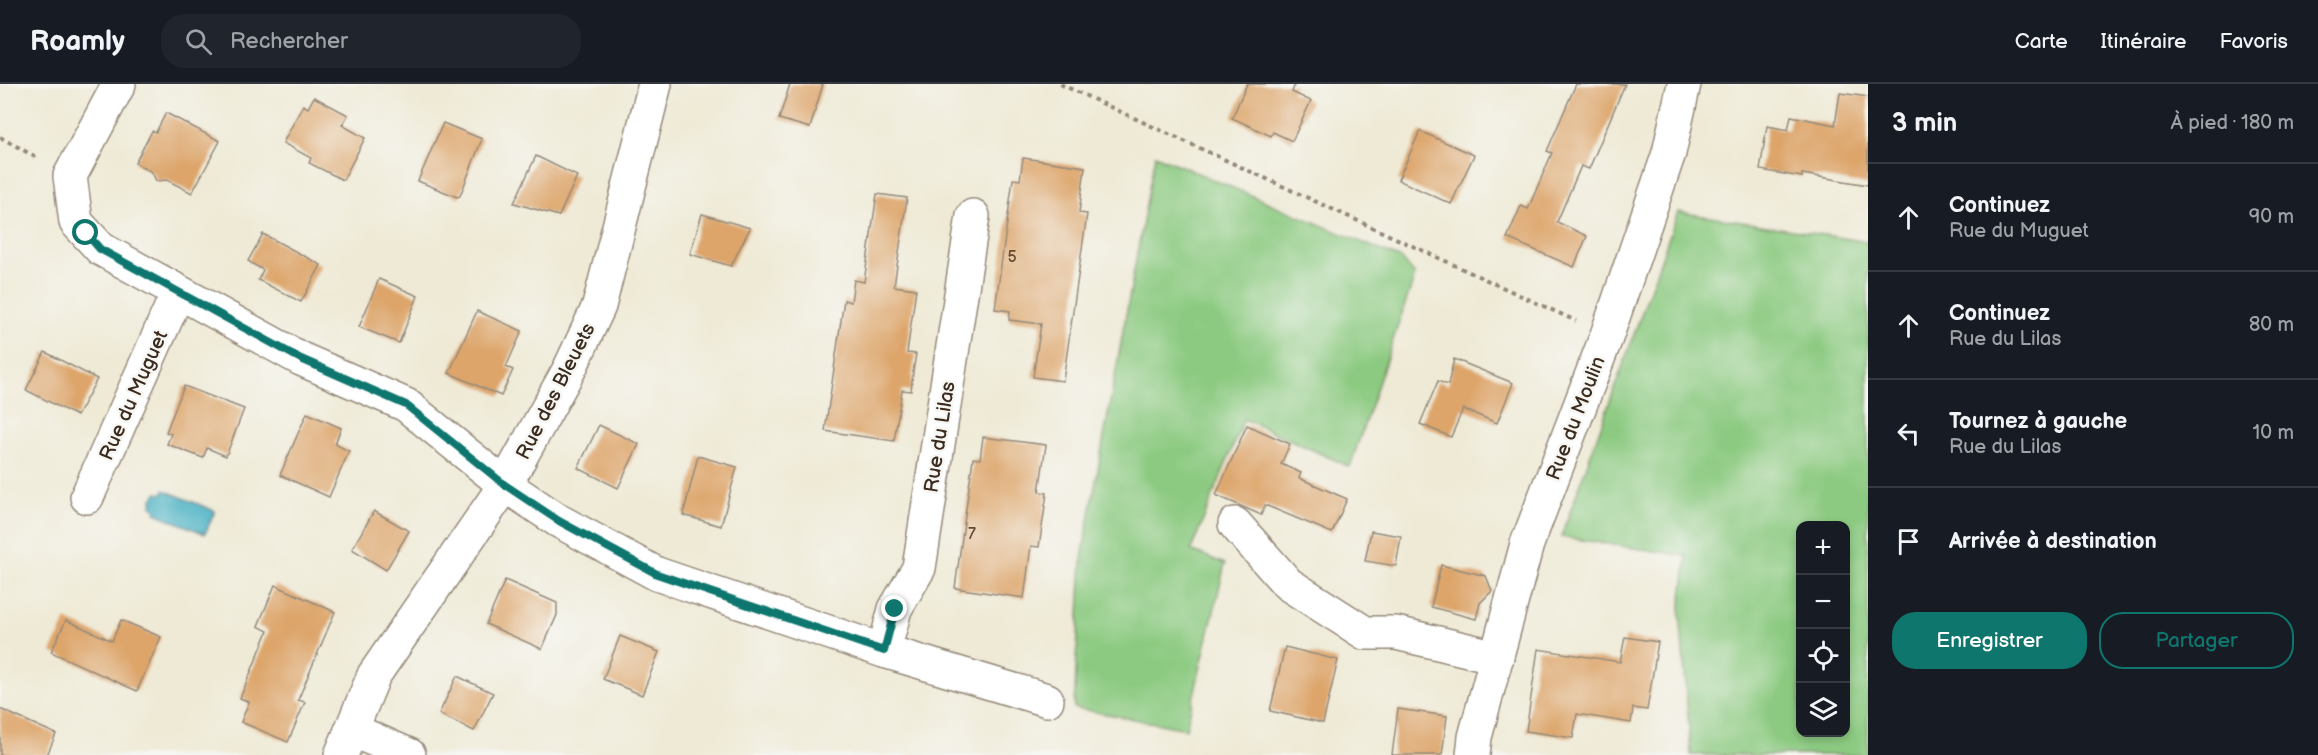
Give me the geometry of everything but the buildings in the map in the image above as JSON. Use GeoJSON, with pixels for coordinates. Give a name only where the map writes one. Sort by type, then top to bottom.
{"type":"FeatureCollection","features":[{"type":"Feature","properties":{"kind":"street"},"geometry":{"type":"LineString","coordinates":[[119,84],[70,176],[76,222],[100,249],[301,359],[406,405],[505,485],[559,521],[657,574],[884,651],[1047,700]]}},
{"type":"Feature","properties":{"kind":"street","name":"Rue des Bleuets"},"geometry":{"type":"LineString","coordinates":[[409,755],[346,742],[374,675],[505,485],[570,368],[598,306],[655,84]]}},
{"type":"Feature","properties":{"kind":"street","name":"Rue du Moulin"},"geometry":{"type":"LineString","coordinates":[[1473,755],[1475,737],[1527,544],[1607,335],[1669,153],[1684,84]]}},
{"type":"Feature","properties":{"kind":"street","name":"Rue du Lilas"},"geometry":{"type":"LineString","coordinates":[[884,651],[895,609],[919,568],[973,216]]}},
{"type":"Feature","properties":{"kind":"street","name":"Rue du Muguet"},"geometry":{"type":"LineString","coordinates":[[87,497],[178,292]]}},
{"type":"Feature","properties":{"kind":"street"},"geometry":{"type":"LineString","coordinates":[[1235,524],[1288,584],[1365,633],[1396,633],[1497,657]]}},
{"type":"Feature","properties":{"kind":"path"},"geometry":{"type":"LineString","coordinates":[[1060,84],[1607,335]]}},
{"type":"Feature","properties":{"kind":"path"},"geometry":{"type":"LineString","coordinates":[[0,137],[70,176]]}},
{"type":"Feature","properties":{"kind":"green space"},"geometry":{"type":"Polygon","coordinates":[[[1155,155],[1402,259],[1415,275],[1350,467],[1244,419],[1191,550],[1225,564],[1186,729],[1074,708],[1082,558],[1155,155]]]}},
{"type":"Feature","properties":{"kind":"green space"},"geometry":{"type":"Polygon","coordinates":[[[1678,212],[1868,242],[1868,755],[1691,755],[1680,613],[1687,556],[1561,537],[1678,212]]]}},
{"type":"Feature","properties":{"kind":"water"},"geometry":{"type":"Polygon","coordinates":[[[164,490],[215,511],[205,534],[155,513],[152,499],[157,493],[162,494],[164,490]]]}},
{"type":"Feature","properties":{"kind":"route"},"geometry":{"type":"LineString","coordinates":[[86,233],[100,249],[301,359],[406,405],[505,485],[559,521],[657,574],[884,651],[895,609]]}}]}
